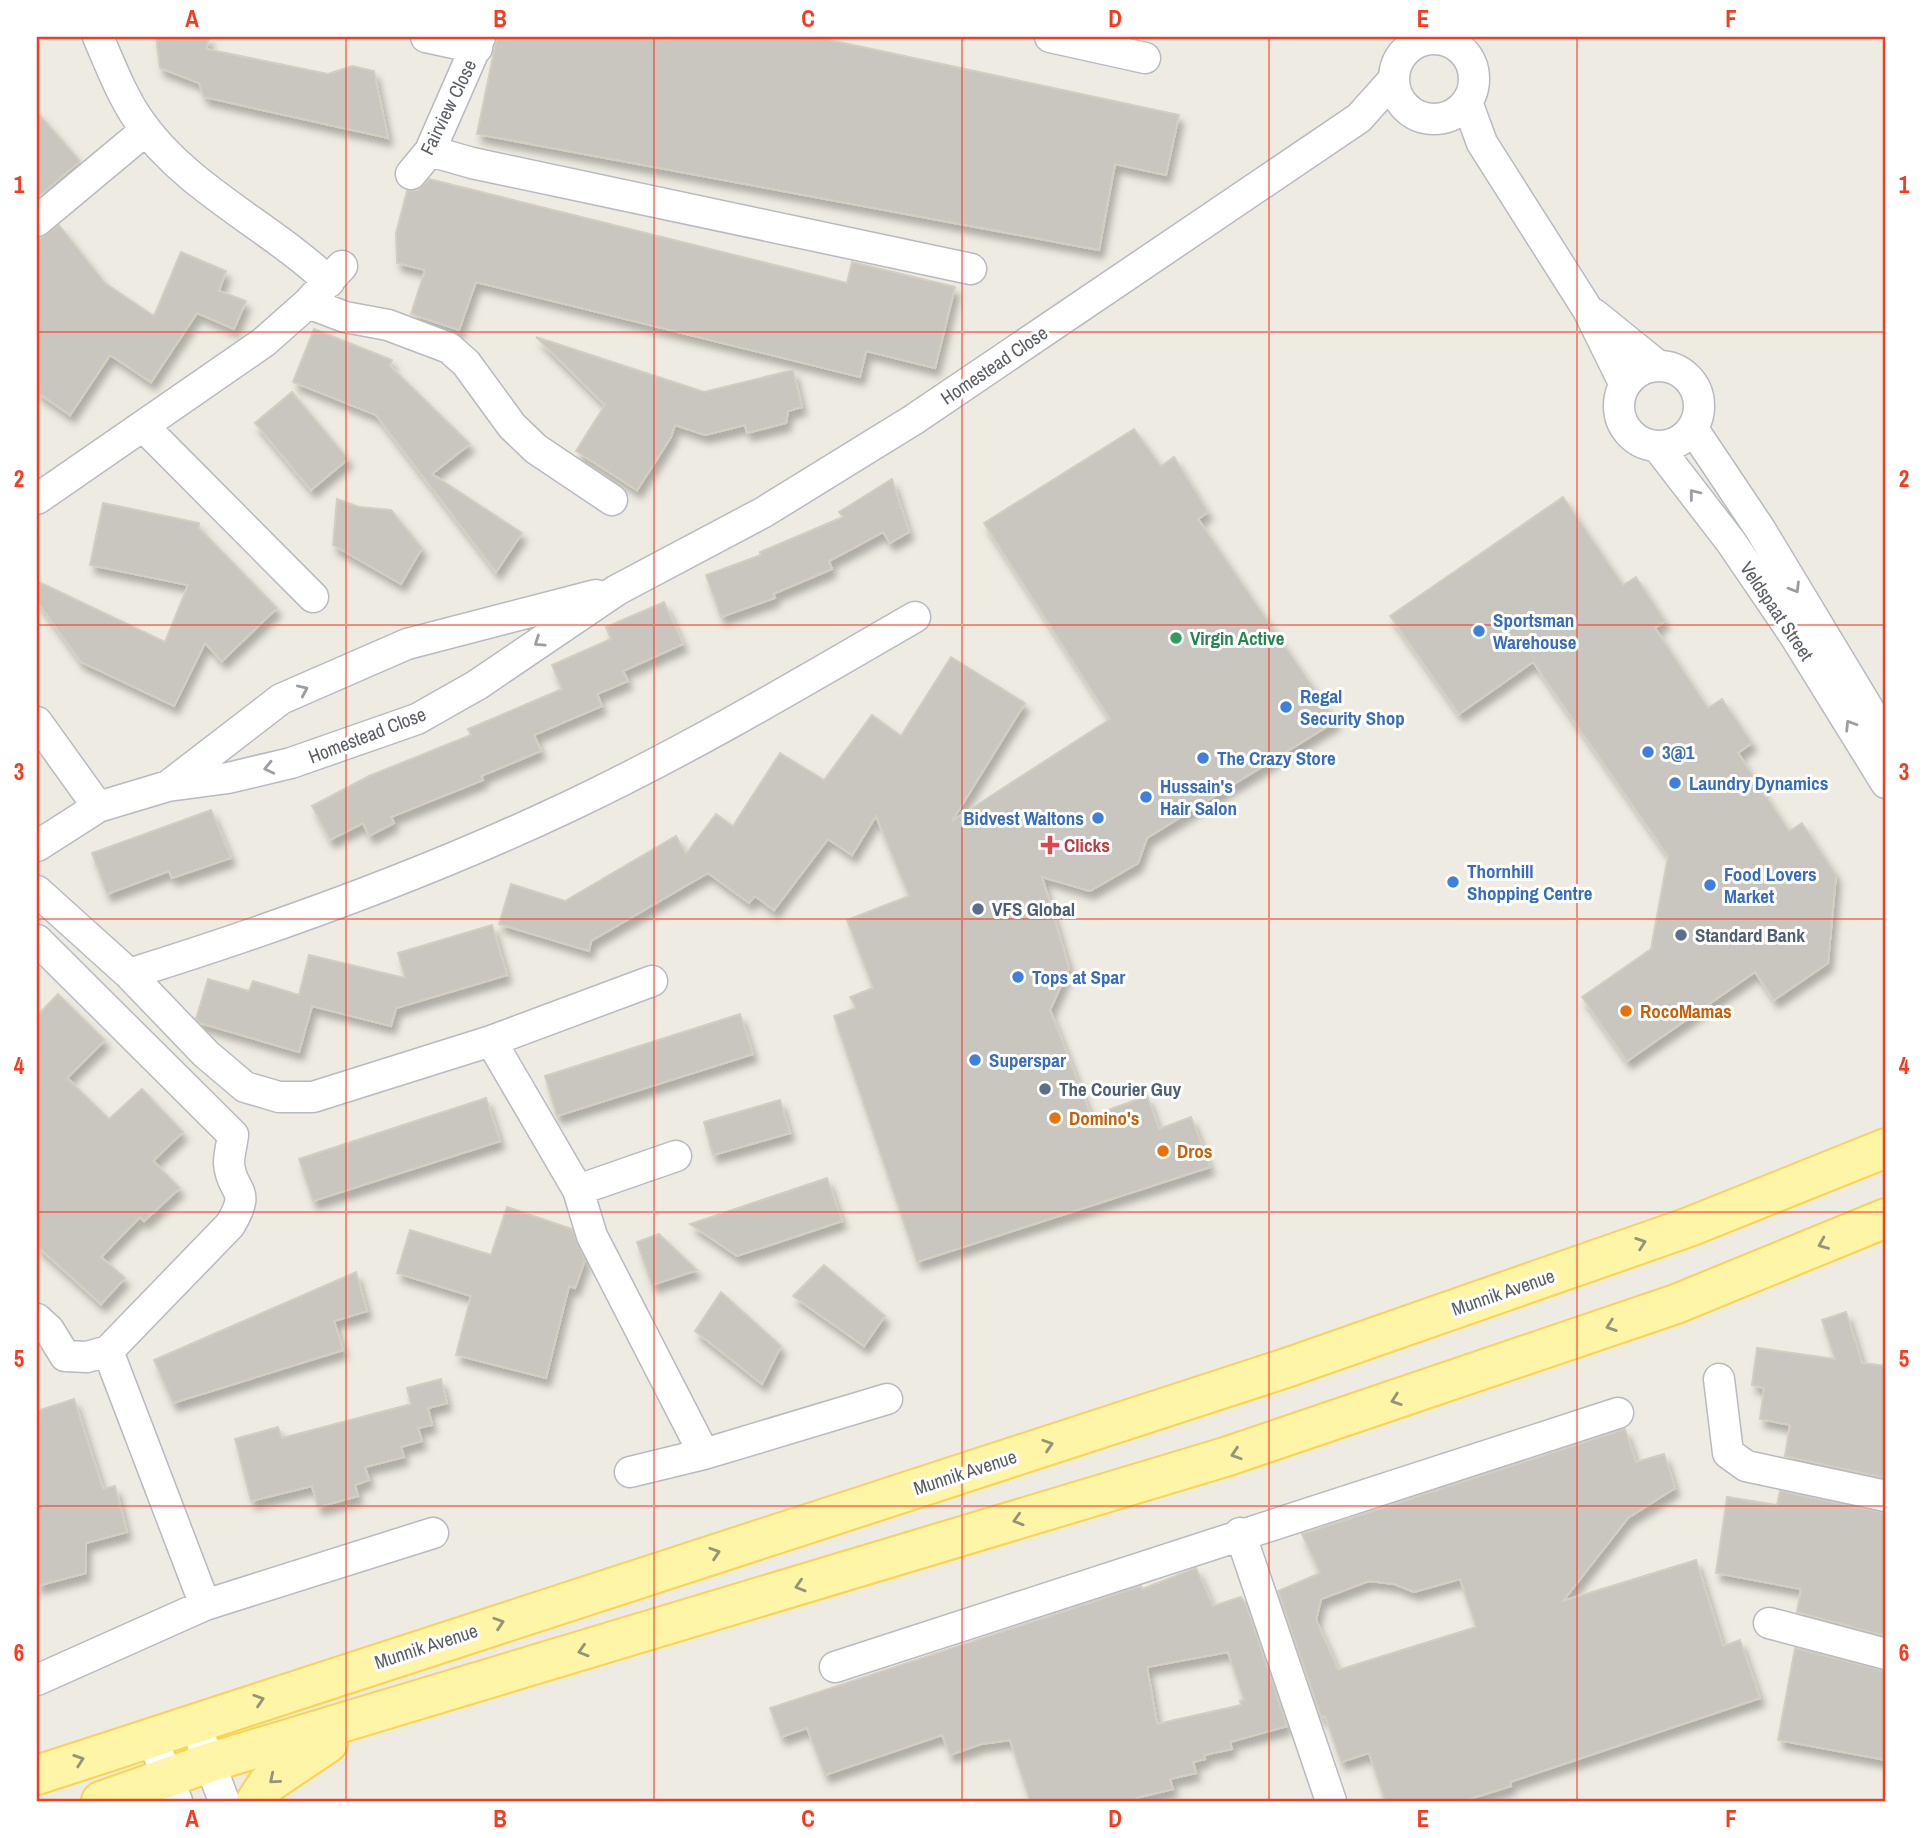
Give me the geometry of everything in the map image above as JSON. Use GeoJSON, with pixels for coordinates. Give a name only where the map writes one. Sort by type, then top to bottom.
{"type":"FeatureCollection","features":[{"type":"Feature","properties":{"kind":"main road"},"geometry":{"type":"LineString","coordinates":[[1873,1153],[1886,1126]]}},
{"type":"Feature","properties":{"kind":"main road","name":"Munnik Avenue"},"geometry":{"type":"LineString","coordinates":[[37,1775],[194,1721],[1286,1368],[1689,1227],[1873,1153]]}},
{"type":"Feature","properties":{"kind":"main road"},"geometry":{"type":"LineString","coordinates":[[101,1801],[173,1790],[211,1762],[1301,1432],[1675,1304],[1886,1218]]}},
{"type":"Feature","properties":{"kind":"main road"},"geometry":{"type":"LineString","coordinates":[[256,1801],[267,1784],[318,1748],[419,1701]]}},
{"type":"Feature","properties":{"kind":"street"},"geometry":{"type":"LineString","coordinates":[[37,499],[264,342],[336,274],[299,254],[205,188],[146,130],[129,102],[98,37]]}},
{"type":"Feature","properties":{"kind":"street"},"geometry":{"type":"LineString","coordinates":[[426,37],[478,42]]}},
{"type":"Feature","properties":{"kind":"street"},"geometry":{"type":"LineString","coordinates":[[1050,37],[1145,58]]}},
{"type":"Feature","properties":{"kind":"street"},"geometry":{"type":"LineString","coordinates":[[1359,118],[1445,112],[1475,79],[1467,55],[1448,41],[1422,38],[1406,49],[1395,58],[1401,102],[1445,112],[1482,143],[1588,310],[1625,385]]}},
{"type":"Feature","properties":{"kind":"street","name":"Fairview Close"},"geometry":{"type":"LineString","coordinates":[[411,174],[430,151],[478,42]]}},
{"type":"Feature","properties":{"kind":"street","name":"Homestead Close"},"geometry":{"type":"LineString","coordinates":[[37,846],[98,807],[168,786],[228,778],[291,763],[417,719],[477,685],[617,590],[764,512],[912,420],[1359,118],[1395,58]]}},
{"type":"Feature","properties":{"kind":"street"},"geometry":{"type":"LineString","coordinates":[[37,221],[146,130]]}},
{"type":"Feature","properties":{"kind":"street"},"geometry":{"type":"LineString","coordinates":[[430,151],[472,163],[971,269]]}},
{"type":"Feature","properties":{"kind":"street"},"geometry":{"type":"LineString","coordinates":[[308,303],[345,317],[388,325],[449,348],[466,363],[512,426],[536,449],[612,500]]}},
{"type":"Feature","properties":{"kind":"street"},"geometry":{"type":"LineString","coordinates":[[1588,310],[1657,365],[1682,372],[1698,392],[1700,405],[1693,429],[1671,445],[1643,443],[1623,425],[1619,412],[1625,385],[1644,368],[1657,365]]}},
{"type":"Feature","properties":{"kind":"street"},"geometry":{"type":"LineString","coordinates":[[142,426],[313,597]]}},
{"type":"Feature","properties":{"kind":"street","name":"Veldspaat Street"},"geometry":{"type":"LineString","coordinates":[[1693,429],[1760,529],[1886,738]]}},
{"type":"Feature","properties":{"kind":"street","name":"Veldspaat Street"},"geometry":{"type":"LineString","coordinates":[[1657,446],[1738,552],[1886,783]]}},
{"type":"Feature","properties":{"kind":"street","name":"Homestead Close"},"geometry":{"type":"LineString","coordinates":[[168,786],[281,699],[407,644],[617,590]]}},
{"type":"Feature","properties":{"kind":"street"},"geometry":{"type":"LineString","coordinates":[[129,974],[248,937],[365,894],[574,804],[790,689],[915,617]]}},
{"type":"Feature","properties":{"kind":"street"},"geometry":{"type":"LineString","coordinates":[[37,722],[98,807]]}},
{"type":"Feature","properties":{"kind":"street"},"geometry":{"type":"LineString","coordinates":[[37,891],[129,974],[206,1054],[245,1087],[279,1097],[313,1097],[491,1041],[652,981]]}},
{"type":"Feature","properties":{"kind":"street"},"geometry":{"type":"LineString","coordinates":[[37,940],[233,1135],[229,1164],[240,1193],[241,1206],[230,1225],[108,1351],[87,1357],[65,1356],[41,1328]]}},
{"type":"Feature","properties":{"kind":"street"},"geometry":{"type":"LineString","coordinates":[[491,1041],[578,1190],[593,1236],[704,1454]]}},
{"type":"Feature","properties":{"kind":"street"},"geometry":{"type":"LineString","coordinates":[[578,1190],[676,1156]]}},
{"type":"Feature","properties":{"kind":"street"},"geometry":{"type":"LineString","coordinates":[[108,1351],[205,1605]]}},
{"type":"Feature","properties":{"kind":"street"},"geometry":{"type":"LineString","coordinates":[[1719,1379],[1728,1453],[1736,1461],[1746,1466],[1886,1496]]}},
{"type":"Feature","properties":{"kind":"street"},"geometry":{"type":"LineString","coordinates":[[630,1472],[704,1454],[887,1399]]}},
{"type":"Feature","properties":{"kind":"street"},"geometry":{"type":"LineString","coordinates":[[835,1667],[1240,1533],[1618,1413]]}},
{"type":"Feature","properties":{"kind":"street"},"geometry":{"type":"LineString","coordinates":[[37,1680],[205,1605],[433,1533]]}},
{"type":"Feature","properties":{"kind":"street"},"geometry":{"type":"LineString","coordinates":[[1240,1533],[1332,1801]]}},
{"type":"Feature","properties":{"kind":"street"},"geometry":{"type":"LineString","coordinates":[[1769,1623],[1886,1654]]}},
{"type":"Feature","properties":{"kind":"street"},"geometry":{"type":"LineString","coordinates":[[194,1721],[224,1801]]}},
{"type":"Feature","properties":{"kind":"street"},"geometry":{"type":"LineString","coordinates":[[151,1736],[173,1790]]}},
{"type":"Feature","properties":{"kind":"building"},"geometry":{"type":"Polygon","coordinates":[[[156,37],[209,37],[206,49],[328,74],[352,66],[374,71],[388,138],[204,97],[199,83],[160,68],[156,37]]]}},
{"type":"Feature","properties":{"kind":"building"},"geometry":{"type":"Polygon","coordinates":[[[497,37],[816,37],[1179,115],[1166,175],[1115,164],[1099,250],[477,134],[497,37]]]}},
{"type":"Feature","properties":{"kind":"building"},"geometry":{"type":"Polygon","coordinates":[[[37,112],[80,161],[37,198],[37,112]]]}},
{"type":"Feature","properties":{"kind":"building"},"geometry":{"type":"Polygon","coordinates":[[[429,179],[847,283],[852,262],[955,287],[935,368],[866,351],[860,377],[476,282],[459,330],[411,314],[425,270],[397,263],[396,233],[407,191],[418,190],[429,179]]]}},
{"type":"Feature","properties":{"kind":"building"},"geometry":{"type":"Polygon","coordinates":[[[59,225],[105,283],[154,316],[181,252],[226,271],[219,291],[246,301],[234,329],[197,313],[151,382],[110,355],[70,415],[37,392],[37,241],[59,225]]]}},
{"type":"Feature","properties":{"kind":"building"},"geometry":{"type":"Polygon","coordinates":[[[314,329],[392,360],[390,366],[470,444],[432,474],[522,533],[496,572],[376,415],[293,382],[314,329]]]}},
{"type":"Feature","properties":{"kind":"building"},"geometry":{"type":"Polygon","coordinates":[[[536,337],[704,392],[793,370],[802,407],[788,411],[786,423],[747,433],[745,425],[705,435],[675,425],[671,437],[637,490],[576,451],[605,405],[536,337]]]}},
{"type":"Feature","properties":{"kind":"building"},"geometry":{"type":"Polygon","coordinates":[[[292,392],[348,459],[311,490],[255,423],[292,392]]]}},
{"type":"Feature","properties":{"kind":"building"},"geometry":{"type":"Polygon","coordinates":[[[1134,429],[1161,466],[1174,457],[1208,512],[1198,519],[1336,721],[1147,838],[1138,863],[1090,891],[1042,877],[1069,968],[1050,1010],[1091,1116],[1147,1096],[1159,1129],[1191,1117],[1210,1167],[917,1262],[834,1016],[856,1008],[850,997],[873,988],[847,920],[909,896],[876,816],[852,855],[828,839],[774,910],[755,896],[749,903],[708,873],[591,941],[589,951],[499,924],[511,884],[565,901],[676,836],[686,854],[716,814],[733,826],[780,753],[824,780],[872,715],[901,736],[951,657],[1025,703],[952,821],[1110,719],[984,523],[1134,429]]]}},
{"type":"Feature","properties":{"kind":"building"},"geometry":{"type":"Polygon","coordinates":[[[892,479],[909,532],[890,543],[883,532],[829,561],[832,569],[773,594],[775,598],[721,617],[706,575],[761,555],[760,552],[843,517],[839,512],[892,479]]]}},
{"type":"Feature","properties":{"kind":"building"},"geometry":{"type":"Polygon","coordinates":[[[1563,497],[1623,585],[1636,577],[1665,621],[1655,628],[1708,708],[1722,699],[1752,743],[1738,753],[1789,831],[1802,823],[1836,875],[1828,963],[1774,1000],[1755,972],[1627,1061],[1582,997],[1651,949],[1668,856],[1533,662],[1459,714],[1390,616],[1563,497]]]}},
{"type":"Feature","properties":{"kind":"building"},"geometry":{"type":"Polygon","coordinates":[[[337,499],[359,507],[391,510],[422,548],[401,584],[333,545],[337,499]]]}},
{"type":"Feature","properties":{"kind":"building"},"geometry":{"type":"Polygon","coordinates":[[[103,503],[199,523],[199,528],[277,608],[222,661],[205,643],[174,706],[81,662],[37,601],[37,581],[165,642],[188,585],[90,565],[103,503]]]}},
{"type":"Feature","properties":{"kind":"building"},"geometry":{"type":"Polygon","coordinates":[[[664,602],[683,644],[623,671],[628,681],[597,694],[602,706],[534,735],[541,751],[481,776],[483,780],[391,817],[394,823],[369,836],[363,823],[330,840],[312,806],[369,776],[471,735],[468,729],[562,689],[552,665],[611,639],[606,627],[664,602]]]}},
{"type":"Feature","properties":{"kind":"building"},"geometry":{"type":"Polygon","coordinates":[[[211,810],[231,858],[172,878],[169,871],[107,894],[92,853],[211,810]]]}},
{"type":"Feature","properties":{"kind":"building"},"geometry":{"type":"Polygon","coordinates":[[[492,925],[507,975],[396,1008],[391,1026],[312,1006],[299,1052],[200,1023],[196,1019],[208,979],[249,991],[253,981],[299,995],[309,955],[405,978],[398,953],[492,925]]]}},
{"type":"Feature","properties":{"kind":"building"},"geometry":{"type":"Polygon","coordinates":[[[58,994],[105,1040],[67,1078],[109,1119],[142,1089],[183,1132],[153,1161],[180,1188],[144,1221],[140,1217],[101,1257],[125,1278],[101,1304],[37,1246],[37,1016],[58,994]]]}},
{"type":"Feature","properties":{"kind":"building"},"geometry":{"type":"Polygon","coordinates":[[[740,1014],[753,1054],[557,1116],[545,1076],[740,1014]]]}},
{"type":"Feature","properties":{"kind":"building"},"geometry":{"type":"Polygon","coordinates":[[[486,1098],[500,1141],[313,1201],[299,1159],[486,1098]]]}},
{"type":"Feature","properties":{"kind":"building"},"geometry":{"type":"Polygon","coordinates":[[[780,1100],[790,1133],[713,1155],[704,1122],[780,1100]]]}},
{"type":"Feature","properties":{"kind":"building"},"geometry":{"type":"Polygon","coordinates":[[[827,1178],[842,1221],[737,1256],[690,1224],[827,1178]]]}},
{"type":"Feature","properties":{"kind":"building"},"geometry":{"type":"Polygon","coordinates":[[[507,1207],[572,1229],[585,1260],[575,1288],[569,1286],[546,1378],[456,1355],[471,1296],[397,1273],[410,1230],[491,1255],[507,1207]]]}},
{"type":"Feature","properties":{"kind":"building"},"geometry":{"type":"Polygon","coordinates":[[[659,1234],[697,1270],[652,1285],[637,1242],[659,1234]]]}},
{"type":"Feature","properties":{"kind":"building"},"geometry":{"type":"Polygon","coordinates":[[[824,1265],[885,1316],[864,1346],[793,1296],[824,1265]]]}},
{"type":"Feature","properties":{"kind":"building"},"geometry":{"type":"Polygon","coordinates":[[[356,1272],[367,1311],[334,1321],[343,1350],[173,1403],[154,1360],[356,1272]]]}},
{"type":"Feature","properties":{"kind":"building"},"geometry":{"type":"Polygon","coordinates":[[[721,1292],[781,1346],[762,1384],[695,1331],[721,1292]]]}},
{"type":"Feature","properties":{"kind":"building"},"geometry":{"type":"Polygon","coordinates":[[[1846,1312],[1862,1363],[1886,1366],[1886,1478],[1785,1456],[1790,1425],[1760,1419],[1764,1388],[1752,1385],[1757,1348],[1835,1359],[1822,1320],[1846,1312]]]}},
{"type":"Feature","properties":{"kind":"building"},"geometry":{"type":"Polygon","coordinates":[[[441,1379],[447,1403],[428,1408],[432,1425],[418,1428],[422,1441],[401,1447],[404,1457],[365,1467],[369,1480],[355,1485],[358,1496],[318,1507],[312,1486],[251,1501],[235,1439],[278,1427],[282,1438],[411,1404],[407,1388],[441,1379]]]}},
{"type":"Feature","properties":{"kind":"building"},"geometry":{"type":"Polygon","coordinates":[[[74,1399],[103,1489],[115,1486],[127,1532],[86,1543],[86,1573],[37,1586],[37,1411],[74,1399]]]}},
{"type":"Feature","properties":{"kind":"building"},"geometry":{"type":"Polygon","coordinates":[[[1625,1429],[1636,1462],[1664,1454],[1675,1488],[1628,1518],[1563,1601],[1696,1560],[1723,1646],[1740,1640],[1760,1698],[1510,1782],[1511,1786],[1463,1801],[1385,1801],[1369,1753],[1341,1762],[1325,1716],[1321,1717],[1278,1591],[1320,1573],[1302,1534],[1625,1429]],[[1460,1579],[1414,1592],[1394,1584],[1369,1581],[1321,1599],[1316,1620],[1338,1670],[1476,1627],[1460,1579]]]}},
{"type":"Feature","properties":{"kind":"building"},"geometry":{"type":"Polygon","coordinates":[[[1780,1491],[1886,1513],[1886,1636],[1797,1612],[1801,1589],[1716,1573],[1727,1497],[1777,1505],[1780,1491]]]}},
{"type":"Feature","properties":{"kind":"building"},"geometry":{"type":"Polygon","coordinates":[[[1196,1568],[1213,1606],[1241,1597],[1246,1604],[1287,1726],[1230,1742],[1232,1749],[1204,1755],[1205,1759],[1193,1762],[1196,1773],[1170,1779],[1173,1789],[1136,1798],[1137,1801],[1030,1801],[1010,1740],[981,1744],[950,1755],[942,1735],[825,1775],[807,1728],[781,1737],[770,1708],[1141,1586],[1142,1589],[1196,1568]],[[1228,1652],[1147,1667],[1157,1724],[1241,1705],[1240,1701],[1244,1700],[1228,1652]]]}},
{"type":"Feature","properties":{"kind":"building"},"geometry":{"type":"Polygon","coordinates":[[[1795,1648],[1886,1671],[1886,1760],[1778,1740],[1795,1648]]]}},
{"type":"Feature","properties":{"kind":"place","name":"Sportsman Warehouse"},"geometry":{"type":"Point","coordinates":[1479,631]}},
{"type":"Feature","properties":{"kind":"place","name":"Virgin Active"},"geometry":{"type":"Point","coordinates":[1176,638]}},
{"type":"Feature","properties":{"kind":"place","name":"Regal Security Shop"},"geometry":{"type":"Point","coordinates":[1286,707]}},
{"type":"Feature","properties":{"kind":"place","name":"3@1"},"geometry":{"type":"Point","coordinates":[1648,752]}},
{"type":"Feature","properties":{"kind":"place","name":"The Crazy Store"},"geometry":{"type":"Point","coordinates":[1203,758]}},
{"type":"Feature","properties":{"kind":"place","name":"Laundry Dynamics"},"geometry":{"type":"Point","coordinates":[1675,783]}},
{"type":"Feature","properties":{"kind":"place","name":"Hussain's Hair Salon"},"geometry":{"type":"Point","coordinates":[1146,797]}},
{"type":"Feature","properties":{"kind":"place","name":"Bidvest Waltons"},"geometry":{"type":"Point","coordinates":[1098,818]}},
{"type":"Feature","properties":{"kind":"place","name":"Clicks"},"geometry":{"type":"Point","coordinates":[1050,845]}},
{"type":"Feature","properties":{"kind":"place","name":"Thornhill Shopping Centre"},"geometry":{"type":"Point","coordinates":[1453,882]}},
{"type":"Feature","properties":{"kind":"place","name":"Food Lovers Market"},"geometry":{"type":"Point","coordinates":[1710,885]}},
{"type":"Feature","properties":{"kind":"place","name":"VFS Global"},"geometry":{"type":"Point","coordinates":[978,909]}},
{"type":"Feature","properties":{"kind":"place","name":"Standard Bank"},"geometry":{"type":"Point","coordinates":[1681,935]}},
{"type":"Feature","properties":{"kind":"place","name":"Tops at Spar"},"geometry":{"type":"Point","coordinates":[1018,977]}},
{"type":"Feature","properties":{"kind":"place","name":"RocoMamas"},"geometry":{"type":"Point","coordinates":[1626,1011]}},
{"type":"Feature","properties":{"kind":"place","name":"Superspar"},"geometry":{"type":"Point","coordinates":[975,1060]}},
{"type":"Feature","properties":{"kind":"place","name":"The Courier Guy"},"geometry":{"type":"Point","coordinates":[1045,1089]}},
{"type":"Feature","properties":{"kind":"place","name":"Domino's"},"geometry":{"type":"Point","coordinates":[1055,1118]}},
{"type":"Feature","properties":{"kind":"place","name":"Dros"},"geometry":{"type":"Point","coordinates":[1163,1151]}}]}
